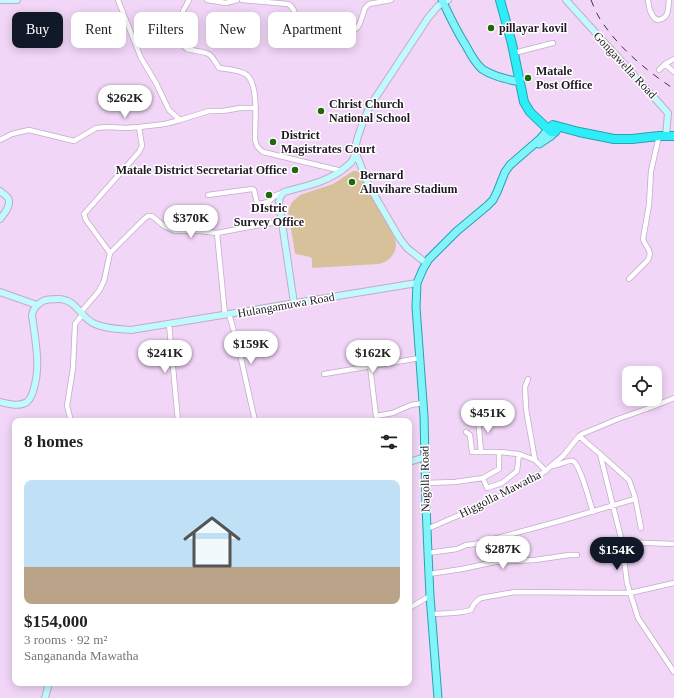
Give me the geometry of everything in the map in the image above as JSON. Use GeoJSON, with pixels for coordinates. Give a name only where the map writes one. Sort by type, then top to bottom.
{"type":"FeatureCollection","features":[{"type":"Feature","properties":{"kind":"highway"},"geometry":{"type":"LineString","coordinates":[[500,0],[526,105],[530,112],[539,120],[553,129],[558,126],[578,132],[614,139],[666,136]]}},
{"type":"Feature","properties":{"kind":"main road"},"geometry":{"type":"LineString","coordinates":[[444,1],[462,40],[477,64],[492,74],[504,79],[520,82]]}},
{"type":"Feature","properties":{"kind":"main road","name":"Nagolla Road"},"geometry":{"type":"LineString","coordinates":[[438,698],[430,596],[423,403],[416,306],[417,283],[420,274],[432,255],[452,235],[488,206],[493,200],[505,172],[510,165],[540,139],[545,132],[553,129]]}},
{"type":"Feature","properties":{"kind":"street"},"geometry":{"type":"LineString","coordinates":[[0,0],[17,0]]}},
{"type":"Feature","properties":{"kind":"street"},"geometry":{"type":"LineString","coordinates":[[118,0],[141,58],[156,83],[169,110],[180,120]]}},
{"type":"Feature","properties":{"kind":"street"},"geometry":{"type":"LineString","coordinates":[[189,0],[184,9],[181,22],[180,34],[183,45],[189,50],[206,52],[210,54],[219,68],[241,72],[247,75],[252,85],[256,108],[255,144],[258,148],[263,152],[342,171]]}},
{"type":"Feature","properties":{"kind":"street"},"geometry":{"type":"LineString","coordinates":[[207,0],[226,3],[237,0]]}},
{"type":"Feature","properties":{"kind":"street"},"geometry":{"type":"LineString","coordinates":[[242,0],[288,4],[292,6],[294,10],[296,29],[298,32],[304,34],[321,29],[341,38],[358,27],[365,8],[369,4],[391,0]]}},
{"type":"Feature","properties":{"kind":"street","name":"Gongawella Road"},"geometry":{"type":"LineString","coordinates":[[566,0],[668,113],[666,136]]}},
{"type":"Feature","properties":{"kind":"street"},"geometry":{"type":"LineString","coordinates":[[648,0],[652,16],[656,20],[660,20],[666,16],[668,12],[668,0]]}},
{"type":"Feature","properties":{"kind":"street"},"geometry":{"type":"LineString","coordinates":[[208,195],[252,189],[254,190],[257,203],[259,204],[268,202],[276,195],[284,192],[319,183],[342,171],[354,157],[362,121],[370,106],[428,18],[444,1]]}},
{"type":"Feature","properties":{"kind":"street"},"geometry":{"type":"LineString","coordinates":[[514,53],[554,43]]}},
{"type":"Feature","properties":{"kind":"street"},"geometry":{"type":"LineString","coordinates":[[659,70],[674,59]]}},
{"type":"Feature","properties":{"kind":"street"},"geometry":{"type":"LineString","coordinates":[[666,64],[674,72]]}},
{"type":"Feature","properties":{"kind":"street"},"geometry":{"type":"LineString","coordinates":[[0,140],[12,134],[29,130],[74,141],[96,128],[139,127],[165,124],[209,111],[256,108]]}},
{"type":"Feature","properties":{"kind":"street"},"geometry":{"type":"LineString","coordinates":[[110,253],[86,220],[84,214],[139,152],[142,146],[139,127]]}},
{"type":"Feature","properties":{"kind":"street"},"geometry":{"type":"LineString","coordinates":[[629,279],[648,260],[650,254],[649,250],[644,244],[643,239],[649,205],[651,171],[666,136]]}},
{"type":"Feature","properties":{"kind":"street"},"geometry":{"type":"LineString","coordinates":[[355,149],[369,186],[400,239],[407,248],[426,263]]}},
{"type":"Feature","properties":{"kind":"street"},"geometry":{"type":"LineString","coordinates":[[0,190],[8,197],[9,202],[8,208],[0,219]]}},
{"type":"Feature","properties":{"kind":"street"},"geometry":{"type":"LineString","coordinates":[[284,192],[280,197],[279,203],[294,303]]}},
{"type":"Feature","properties":{"kind":"street"},"geometry":{"type":"LineString","coordinates":[[70,418],[67,406],[73,368],[75,324],[99,291],[104,281],[110,253],[144,219],[148,216],[152,216],[164,226],[175,230],[217,233],[282,221]]}},
{"type":"Feature","properties":{"kind":"street"},"geometry":{"type":"LineString","coordinates":[[217,233],[227,315],[238,345],[254,418]]}},
{"type":"Feature","properties":{"kind":"street","name":"Hulangamuwa Road"},"geometry":{"type":"LineString","coordinates":[[37,305],[45,300],[61,299],[72,302],[90,321],[95,324],[115,329],[131,330],[417,283]]}},
{"type":"Feature","properties":{"kind":"street"},"geometry":{"type":"LineString","coordinates":[[0,292],[37,305],[32,311],[32,315],[38,361],[37,378],[32,396],[28,401],[18,405],[0,402]]}},
{"type":"Feature","properties":{"kind":"street"},"geometry":{"type":"LineString","coordinates":[[169,324],[178,418]]}},
{"type":"Feature","properties":{"kind":"street"},"geometry":{"type":"LineString","coordinates":[[324,374],[420,358]]}},
{"type":"Feature","properties":{"kind":"street"},"geometry":{"type":"LineString","coordinates":[[370,366],[376,416],[393,413],[411,405],[423,403]]}},
{"type":"Feature","properties":{"kind":"street"},"geometry":{"type":"LineString","coordinates":[[528,379],[525,387],[526,409],[535,460]]}},
{"type":"Feature","properties":{"kind":"street","name":"Higgolla Mawatha"},"geometry":{"type":"LineString","coordinates":[[427,529],[485,504],[540,476],[563,456],[582,434],[674,398]]}},
{"type":"Feature","properties":{"kind":"street"},"geometry":{"type":"LineString","coordinates":[[478,417],[481,452]]}},
{"type":"Feature","properties":{"kind":"street"},"geometry":{"type":"LineString","coordinates":[[466,432],[470,435],[472,452],[519,454],[535,460],[546,470]]}},
{"type":"Feature","properties":{"kind":"street"},"geometry":{"type":"LineString","coordinates":[[579,436],[629,480],[636,499],[641,528]]}},
{"type":"Feature","properties":{"kind":"street"},"geometry":{"type":"LineString","coordinates":[[425,484],[483,478],[499,469],[499,452]]}},
{"type":"Feature","properties":{"kind":"street"},"geometry":{"type":"LineString","coordinates":[[483,478],[487,488],[502,484],[517,471],[519,454]]}},
{"type":"Feature","properties":{"kind":"street"},"geometry":{"type":"LineString","coordinates":[[600,454],[622,542],[627,583],[638,618],[674,672]]}},
{"type":"Feature","properties":{"kind":"street"},"geometry":{"type":"LineString","coordinates":[[412,461],[425,457]]}},
{"type":"Feature","properties":{"kind":"street"},"geometry":{"type":"LineString","coordinates":[[552,466],[557,466],[572,461],[576,464],[593,512]]}},
{"type":"Feature","properties":{"kind":"street"},"geometry":{"type":"LineString","coordinates":[[428,553],[457,549],[466,545],[475,544],[636,499]]}},
{"type":"Feature","properties":{"kind":"street"},"geometry":{"type":"LineString","coordinates":[[622,542],[674,544]]}},
{"type":"Feature","properties":{"kind":"street"},"geometry":{"type":"LineString","coordinates":[[429,574],[495,562],[535,560],[577,555]]}},
{"type":"Feature","properties":{"kind":"street"},"geometry":{"type":"LineString","coordinates":[[432,614],[471,610],[473,604],[481,598],[515,592],[630,594],[674,583]]}},
{"type":"Feature","properties":{"kind":"street"},"geometry":{"type":"LineString","coordinates":[[412,606],[430,596]]}},
{"type":"Feature","properties":{"kind":"street"},"geometry":{"type":"LineString","coordinates":[[44,698],[48,686]]}},
{"type":"Feature","properties":{"kind":"shaded area"},"geometry":{"type":"Polygon","coordinates":[[[353,171],[359,172],[395,239],[395,252],[386,261],[378,264],[313,268],[312,259],[310,257],[295,253],[288,211],[292,202],[300,195],[333,184],[353,171]]]}},
{"type":"Feature","properties":{"kind":"railway"},"geometry":{"type":"LineString","coordinates":[[591,0],[600,19],[617,41],[644,67],[674,89]]}},
{"type":"Feature","properties":{"kind":"place","name":"pillayar kovil"},"geometry":{"type":"Point","coordinates":[491,28]}},
{"type":"Feature","properties":{"kind":"place","name":"Matale Post Office"},"geometry":{"type":"Point","coordinates":[528,78]}},
{"type":"Feature","properties":{"kind":"place","name":"Christ Church National School"},"geometry":{"type":"Point","coordinates":[321,111]}},
{"type":"Feature","properties":{"kind":"place","name":"District Magistrates Court"},"geometry":{"type":"Point","coordinates":[273,142]}},
{"type":"Feature","properties":{"kind":"place","name":"Matale District Secretariat Office"},"geometry":{"type":"Point","coordinates":[295,170]}},
{"type":"Feature","properties":{"kind":"place","name":"Bernard Aluvihare Stadium"},"geometry":{"type":"Point","coordinates":[352,182]}},
{"type":"Feature","properties":{"kind":"place","name":"DIstric Survey Office"},"geometry":{"type":"Point","coordinates":[269,195]}}]}
